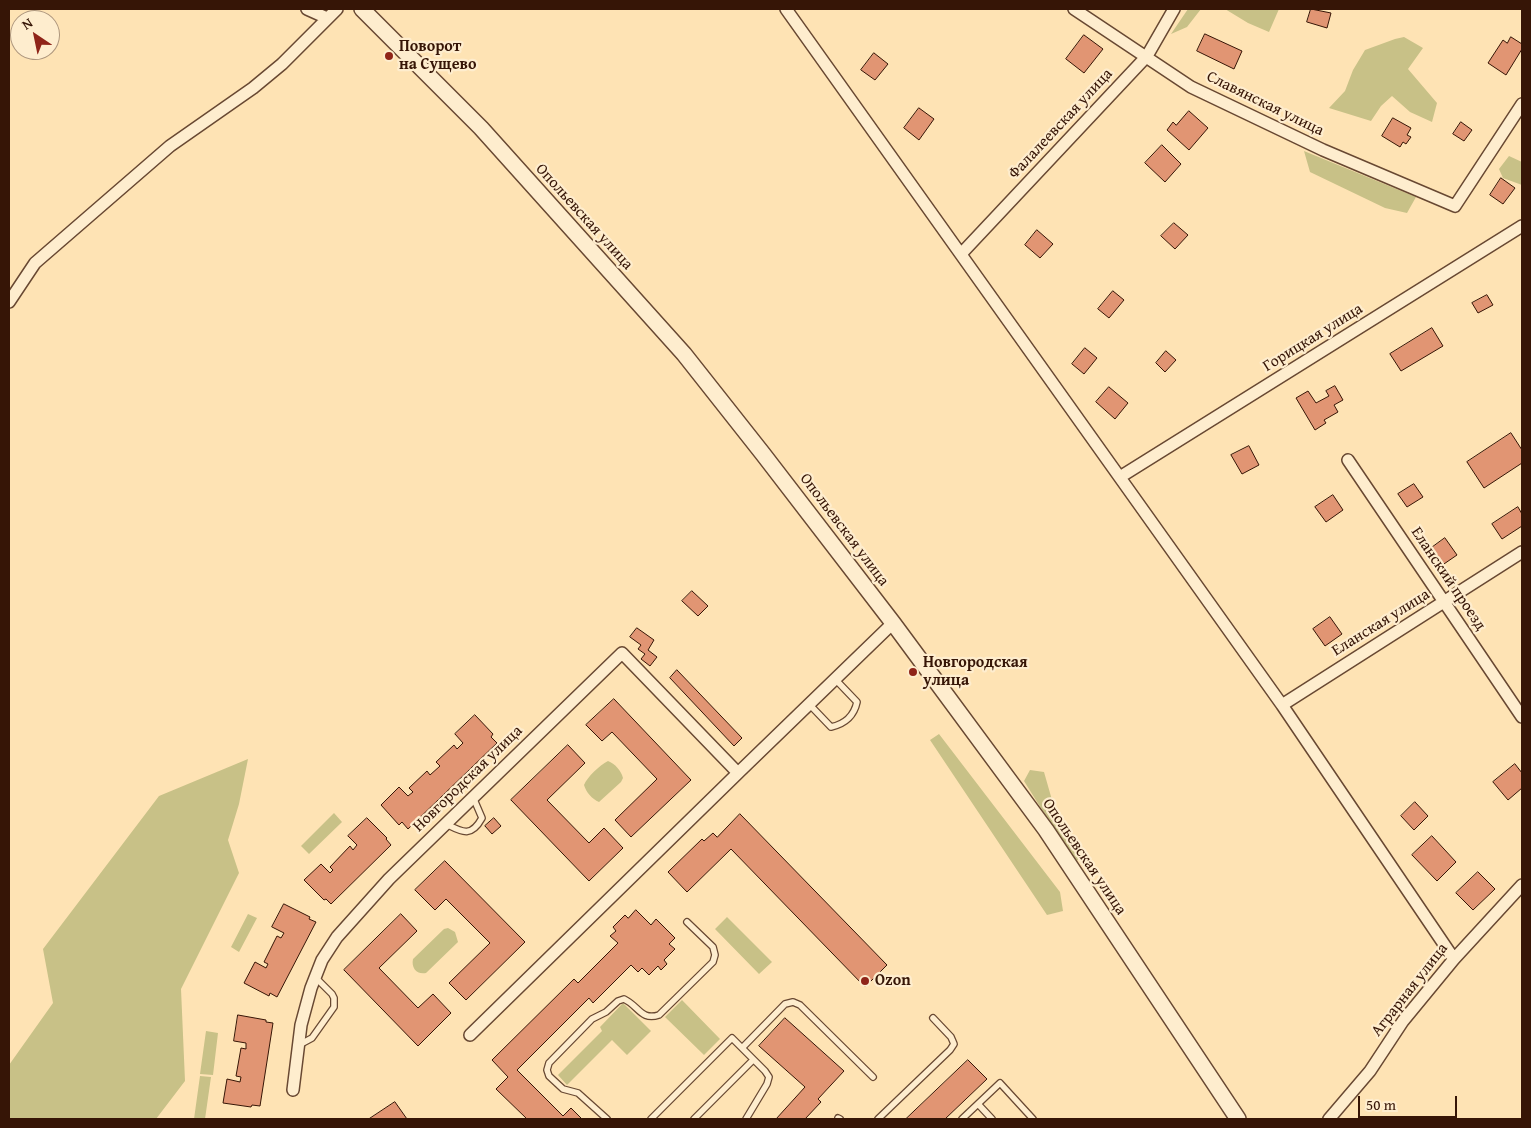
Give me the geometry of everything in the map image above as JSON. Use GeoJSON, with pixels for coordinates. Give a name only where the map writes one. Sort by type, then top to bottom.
{"type":"FeatureCollection","features":[{"type":"Feature","properties":{"kind":"street"},"geometry":{"type":"LineString","coordinates":[[307,9],[327,18]]}},
{"type":"Feature","properties":{"kind":"street"},"geometry":{"type":"LineString","coordinates":[[9,302],[35,263],[170,146],[253,88],[282,64],[337,9]]}},
{"type":"Feature","properties":{"kind":"street","name":"Опольевская улица"},"geometry":{"type":"LineString","coordinates":[[362,9],[481,128],[684,354],[769,461],[893,623],[1046,830],[1238,1119]]}},
{"type":"Feature","properties":{"kind":"street"},"geometry":{"type":"LineString","coordinates":[[786,9],[1282,705],[1454,959]]}},
{"type":"Feature","properties":{"kind":"street","name":"Славянская улица"},"geometry":{"type":"LineString","coordinates":[[1074,9],[1191,87],[1323,150],[1455,206],[1522,104]]}},
{"type":"Feature","properties":{"kind":"street","name":"Фалалеевская улица"},"geometry":{"type":"LineString","coordinates":[[961,254],[1147,56],[1174,9]]}},
{"type":"Feature","properties":{"kind":"street","name":"Горицкая улица"},"geometry":{"type":"LineString","coordinates":[[1120,477],[1522,226]]}},
{"type":"Feature","properties":{"kind":"street","name":"Еланский проезд"},"geometry":{"type":"LineString","coordinates":[[1348,460],[1522,717]]}},
{"type":"Feature","properties":{"kind":"street","name":"Еланская улица"},"geometry":{"type":"LineString","coordinates":[[1282,705],[1522,552]]}},
{"type":"Feature","properties":{"kind":"street"},"geometry":{"type":"LineString","coordinates":[[470,1035],[893,623]]}},
{"type":"Feature","properties":{"kind":"street","name":"Новгородская улица"},"geometry":{"type":"LineString","coordinates":[[293,1090],[301,1025],[315,977],[322,960],[337,937],[389,879],[622,653],[738,773]]}},
{"type":"Feature","properties":{"kind":"street","name":"Аграрная улица"},"geometry":{"type":"LineString","coordinates":[[1329,1119],[1370,1072],[1403,1021],[1454,959],[1522,885]]}},
{"type":"Feature","properties":{"kind":"lane"},"geometry":{"type":"LineString","coordinates":[[809,704],[831,727],[841,724],[848,719],[855,710],[857,702],[835,679]]}},
{"type":"Feature","properties":{"kind":"lane"},"geometry":{"type":"LineString","coordinates":[[446,824],[466,833],[480,822],[482,818],[474,797]]}},
{"type":"Feature","properties":{"kind":"lane"},"geometry":{"type":"LineString","coordinates":[[607,1119],[578,1093],[563,1089],[549,1076],[546,1070],[549,1063],[592,1019],[611,1008],[618,1001],[624,999],[631,1002],[645,1016],[651,1018],[659,1015],[713,962],[715,955],[713,947],[687,922]]}},
{"type":"Feature","properties":{"kind":"lane"},"geometry":{"type":"LineString","coordinates":[[298,1045],[312,1038],[334,1007],[332,994],[315,977]]}},
{"type":"Feature","properties":{"kind":"lane"},"geometry":{"type":"LineString","coordinates":[[742,1048],[785,1004],[793,1002],[800,1005],[873,1077]]}},
{"type":"Feature","properties":{"kind":"lane"},"geometry":{"type":"LineString","coordinates":[[878,1119],[954,1044],[951,1037],[934,1018]]}},
{"type":"Feature","properties":{"kind":"lane"},"geometry":{"type":"LineString","coordinates":[[651,1119],[732,1038],[765,1071],[768,1077],[767,1084],[746,1119]]}},
{"type":"Feature","properties":{"kind":"lane"},"geometry":{"type":"LineString","coordinates":[[694,1119],[753,1060]]}},
{"type":"Feature","properties":{"kind":"lane"},"geometry":{"type":"LineString","coordinates":[[962,1119],[1000,1083],[1033,1119]]}},
{"type":"Feature","properties":{"kind":"lane"},"geometry":{"type":"LineString","coordinates":[[978,1104],[992,1119]]}},
{"type":"Feature","properties":{"kind":"shaded area"},"geometry":{"type":"Polygon","coordinates":[[[1188,9],[1201,9],[1187,27],[1171,34],[1188,9]]]}},
{"type":"Feature","properties":{"kind":"shaded area"},"geometry":{"type":"Polygon","coordinates":[[[1225,9],[1279,9],[1269,32],[1248,23],[1225,9]]]}},
{"type":"Feature","properties":{"kind":"shaded area"},"geometry":{"type":"Polygon","coordinates":[[[1404,37],[1423,48],[1408,69],[1437,103],[1432,122],[1410,112],[1392,96],[1381,106],[1371,121],[1329,108],[1345,91],[1353,70],[1365,50],[1404,37]]]}},
{"type":"Feature","properties":{"kind":"shaded area"},"geometry":{"type":"Polygon","coordinates":[[[1304,151],[1416,197],[1407,213],[1385,208],[1310,172],[1304,151]]]}},
{"type":"Feature","properties":{"kind":"shaded area"},"geometry":{"type":"Polygon","coordinates":[[[1509,156],[1522,162],[1522,185],[1503,178],[1499,169],[1509,156]]]}},
{"type":"Feature","properties":{"kind":"shaded area"},"geometry":{"type":"Polygon","coordinates":[[[939,734],[1060,892],[1063,911],[1047,915],[930,740],[939,734]]]}},
{"type":"Feature","properties":{"kind":"shaded area"},"geometry":{"type":"Polygon","coordinates":[[[248,759],[239,804],[228,840],[239,873],[181,989],[185,1081],[156,1119],[9,1119],[9,1065],[53,1003],[43,949],[159,796],[248,759]]]}},
{"type":"Feature","properties":{"kind":"shaded area"},"geometry":{"type":"Polygon","coordinates":[[[608,761],[621,772],[623,778],[599,802],[590,795],[584,785],[594,771],[608,761]]]}},
{"type":"Feature","properties":{"kind":"shaded area"},"geometry":{"type":"Polygon","coordinates":[[[1030,770],[1044,772],[1054,807],[1083,852],[1077,861],[1069,853],[1024,781],[1030,770]]]}},
{"type":"Feature","properties":{"kind":"shaded area"},"geometry":{"type":"Polygon","coordinates":[[[334,813],[342,822],[309,854],[301,846],[334,813]]]}},
{"type":"Feature","properties":{"kind":"shaded area"},"geometry":{"type":"Polygon","coordinates":[[[248,914],[257,918],[239,952],[231,947],[248,914]]]}},
{"type":"Feature","properties":{"kind":"shaded area"},"geometry":{"type":"Polygon","coordinates":[[[727,917],[772,962],[759,974],[715,929],[727,917]]]}},
{"type":"Feature","properties":{"kind":"shaded area"},"geometry":{"type":"Polygon","coordinates":[[[448,928],[455,932],[458,942],[426,973],[417,972],[413,965],[413,959],[444,929],[448,928]]]}},
{"type":"Feature","properties":{"kind":"shaded area"},"geometry":{"type":"Polygon","coordinates":[[[682,1000],[720,1039],[704,1055],[665,1017],[682,1000]]]}},
{"type":"Feature","properties":{"kind":"shaded area"},"geometry":{"type":"Polygon","coordinates":[[[623,1003],[651,1031],[627,1055],[612,1040],[567,1085],[558,1075],[602,1031],[600,1027],[623,1003]]]}},
{"type":"Feature","properties":{"kind":"shaded area"},"geometry":{"type":"Polygon","coordinates":[[[206,1031],[218,1033],[213,1075],[200,1074],[206,1031]]]}},
{"type":"Feature","properties":{"kind":"shaded area"},"geometry":{"type":"Polygon","coordinates":[[[200,1076],[211,1077],[205,1119],[194,1119],[200,1076]]]}},
{"type":"Feature","properties":{"kind":"building"},"geometry":{"type":"Polygon","coordinates":[[[1311,9],[1331,13],[1327,28],[1307,22],[1311,9]]]}},
{"type":"Feature","properties":{"kind":"building"},"geometry":{"type":"Polygon","coordinates":[[[1205,34],[1242,51],[1234,69],[1197,51],[1205,34]]]}},
{"type":"Feature","properties":{"kind":"building"},"geometry":{"type":"Polygon","coordinates":[[[1084,35],[1103,49],[1084,73],[1066,59],[1084,35]]]}},
{"type":"Feature","properties":{"kind":"building"},"geometry":{"type":"Polygon","coordinates":[[[1511,37],[1522,44],[1522,49],[1506,75],[1488,63],[1503,40],[1507,43],[1511,37]]]}},
{"type":"Feature","properties":{"kind":"building"},"geometry":{"type":"Polygon","coordinates":[[[874,53],[888,64],[875,80],[861,70],[874,53]]]}},
{"type":"Feature","properties":{"kind":"building"},"geometry":{"type":"Polygon","coordinates":[[[919,108],[934,119],[919,140],[904,128],[919,108]]]}},
{"type":"Feature","properties":{"kind":"building"},"geometry":{"type":"Polygon","coordinates":[[[1189,111],[1208,128],[1189,150],[1167,130],[1173,122],[1176,125],[1189,111]]]}},
{"type":"Feature","properties":{"kind":"building"},"geometry":{"type":"Polygon","coordinates":[[[1393,118],[1411,128],[1407,135],[1411,137],[1406,144],[1403,142],[1400,147],[1382,136],[1393,118]]]}},
{"type":"Feature","properties":{"kind":"building"},"geometry":{"type":"Polygon","coordinates":[[[1461,122],[1472,130],[1464,141],[1453,134],[1461,122]]]}},
{"type":"Feature","properties":{"kind":"building"},"geometry":{"type":"Polygon","coordinates":[[[1162,145],[1181,164],[1165,182],[1145,163],[1162,145]]]}},
{"type":"Feature","properties":{"kind":"building"},"geometry":{"type":"Polygon","coordinates":[[[1501,178],[1515,188],[1503,204],[1490,195],[1501,178]]]}},
{"type":"Feature","properties":{"kind":"building"},"geometry":{"type":"Polygon","coordinates":[[[1174,223],[1188,235],[1175,249],[1161,236],[1174,223]]]}},
{"type":"Feature","properties":{"kind":"building"},"geometry":{"type":"Polygon","coordinates":[[[1037,230],[1053,244],[1040,258],[1025,245],[1037,230]]]}},
{"type":"Feature","properties":{"kind":"building"},"geometry":{"type":"Polygon","coordinates":[[[1113,291],[1124,300],[1109,318],[1098,309],[1113,291]]]}},
{"type":"Feature","properties":{"kind":"building"},"geometry":{"type":"Polygon","coordinates":[[[1487,295],[1493,305],[1478,313],[1472,303],[1487,295]]]}},
{"type":"Feature","properties":{"kind":"building"},"geometry":{"type":"Polygon","coordinates":[[[1432,328],[1443,346],[1401,371],[1390,354],[1432,328]]]}},
{"type":"Feature","properties":{"kind":"building"},"geometry":{"type":"Polygon","coordinates":[[[1085,348],[1097,358],[1084,374],[1072,364],[1085,348]]]}},
{"type":"Feature","properties":{"kind":"building"},"geometry":{"type":"Polygon","coordinates":[[[1166,351],[1176,360],[1165,372],[1156,363],[1166,351]]]}},
{"type":"Feature","properties":{"kind":"building"},"geometry":{"type":"Polygon","coordinates":[[[1335,386],[1343,400],[1334,405],[1338,412],[1324,420],[1326,423],[1315,430],[1296,398],[1308,391],[1316,403],[1329,396],[1326,391],[1335,386]]]}},
{"type":"Feature","properties":{"kind":"building"},"geometry":{"type":"Polygon","coordinates":[[[1109,387],[1128,403],[1115,419],[1096,402],[1109,387]]]}},
{"type":"Feature","properties":{"kind":"building"},"geometry":{"type":"Polygon","coordinates":[[[1511,433],[1522,450],[1522,463],[1484,488],[1467,462],[1511,433]]]}},
{"type":"Feature","properties":{"kind":"building"},"geometry":{"type":"Polygon","coordinates":[[[1249,446],[1259,465],[1242,474],[1231,455],[1249,446]]]}},
{"type":"Feature","properties":{"kind":"building"},"geometry":{"type":"Polygon","coordinates":[[[1414,484],[1423,497],[1407,507],[1398,494],[1414,484]]]}},
{"type":"Feature","properties":{"kind":"building"},"geometry":{"type":"Polygon","coordinates":[[[1333,495],[1343,510],[1326,522],[1315,507],[1333,495]]]}},
{"type":"Feature","properties":{"kind":"building"},"geometry":{"type":"Polygon","coordinates":[[[1518,507],[1522,514],[1522,526],[1502,539],[1492,524],[1518,507]]]}},
{"type":"Feature","properties":{"kind":"building"},"geometry":{"type":"Polygon","coordinates":[[[1445,538],[1457,555],[1441,566],[1430,549],[1445,538]]]}},
{"type":"Feature","properties":{"kind":"building"},"geometry":{"type":"Polygon","coordinates":[[[692,591],[708,606],[698,616],[682,601],[692,591]]]}},
{"type":"Feature","properties":{"kind":"building"},"geometry":{"type":"Polygon","coordinates":[[[1330,617],[1342,634],[1325,646],[1313,629],[1330,617]]]}},
{"type":"Feature","properties":{"kind":"building"},"geometry":{"type":"Polygon","coordinates":[[[637,628],[654,640],[648,650],[657,657],[650,666],[641,659],[645,654],[638,649],[641,645],[630,637],[637,628]]]}},
{"type":"Feature","properties":{"kind":"building"},"geometry":{"type":"Polygon","coordinates":[[[677,670],[742,738],[734,746],[670,678],[677,670]]]}},
{"type":"Feature","properties":{"kind":"building"},"geometry":{"type":"Polygon","coordinates":[[[614,699],[691,780],[631,837],[615,820],[657,779],[612,732],[602,741],[586,725],[614,699]]]}},
{"type":"Feature","properties":{"kind":"building"},"geometry":{"type":"Polygon","coordinates":[[[475,715],[493,734],[491,737],[497,743],[408,829],[402,822],[399,825],[381,805],[399,787],[408,796],[413,792],[409,788],[427,771],[430,775],[440,766],[436,762],[454,745],[457,749],[463,743],[455,734],[475,715]]]}},
{"type":"Feature","properties":{"kind":"building"},"geometry":{"type":"Polygon","coordinates":[[[568,745],[585,763],[547,800],[589,843],[604,828],[623,848],[589,881],[511,800],[568,745]]]}},
{"type":"Feature","properties":{"kind":"building"},"geometry":{"type":"Polygon","coordinates":[[[1515,764],[1522,773],[1522,788],[1508,800],[1493,782],[1515,764]]]}},
{"type":"Feature","properties":{"kind":"building"},"geometry":{"type":"Polygon","coordinates":[[[1415,802],[1428,816],[1414,830],[1401,816],[1415,802]]]}},
{"type":"Feature","properties":{"kind":"building"},"geometry":{"type":"Polygon","coordinates":[[[740,814],[887,965],[865,987],[731,849],[687,892],[668,872],[702,839],[704,841],[713,833],[717,837],[740,814]]]}},
{"type":"Feature","properties":{"kind":"building"},"geometry":{"type":"Polygon","coordinates":[[[367,818],[387,838],[391,845],[331,904],[326,899],[324,900],[304,880],[321,864],[330,873],[333,870],[330,867],[350,846],[353,850],[357,845],[348,836],[367,818]]]}},
{"type":"Feature","properties":{"kind":"building"},"geometry":{"type":"Polygon","coordinates":[[[494,818],[501,826],[492,834],[485,826],[494,818]]]}},
{"type":"Feature","properties":{"kind":"building"},"geometry":{"type":"Polygon","coordinates":[[[1432,836],[1456,862],[1437,881],[1412,855],[1432,836]]]}},
{"type":"Feature","properties":{"kind":"building"},"geometry":{"type":"Polygon","coordinates":[[[445,861],[525,942],[466,1000],[449,983],[490,943],[446,899],[435,910],[415,890],[445,861]]]}},
{"type":"Feature","properties":{"kind":"building"},"geometry":{"type":"Polygon","coordinates":[[[1478,872],[1495,889],[1473,910],[1456,893],[1478,872]]]}},
{"type":"Feature","properties":{"kind":"building"},"geometry":{"type":"Polygon","coordinates":[[[284,904],[316,922],[277,997],[270,993],[269,996],[244,983],[255,962],[266,968],[268,964],[264,962],[277,936],[281,938],[284,933],[272,927],[284,904]]]}},
{"type":"Feature","properties":{"kind":"building"},"geometry":{"type":"Polygon","coordinates":[[[636,910],[651,925],[656,919],[675,938],[669,944],[675,949],[664,960],[667,964],[661,970],[658,966],[649,975],[642,968],[638,972],[631,965],[593,1003],[589,998],[517,1070],[563,1116],[571,1108],[582,1119],[527,1119],[496,1089],[508,1077],[492,1060],[574,979],[578,983],[618,943],[610,936],[616,931],[613,927],[625,915],[628,918],[636,910]]]}},
{"type":"Feature","properties":{"kind":"building"},"geometry":{"type":"Polygon","coordinates":[[[401,914],[417,931],[379,968],[418,1008],[433,994],[451,1013],[418,1046],[344,970],[401,914]]]}},
{"type":"Feature","properties":{"kind":"building"},"geometry":{"type":"Polygon","coordinates":[[[238,1015],[273,1023],[260,1106],[252,1105],[251,1107],[223,1103],[227,1079],[240,1082],[241,1077],[236,1076],[241,1048],[246,1049],[246,1043],[234,1041],[238,1015]]]}},
{"type":"Feature","properties":{"kind":"building"},"geometry":{"type":"Polygon","coordinates":[[[785,1018],[844,1071],[818,1099],[821,1102],[805,1119],[776,1119],[805,1087],[759,1046],[785,1018]]]}},
{"type":"Feature","properties":{"kind":"building"},"geometry":{"type":"Polygon","coordinates":[[[968,1060],[987,1079],[945,1119],[906,1119],[968,1060]]]}},
{"type":"Feature","properties":{"kind":"building"},"geometry":{"type":"Polygon","coordinates":[[[395,1102],[407,1119],[369,1119],[395,1102]]]}},
{"type":"Feature","properties":{"kind":"place","name":"Поворот на Сущево"},"geometry":{"type":"Point","coordinates":[389,56]}},
{"type":"Feature","properties":{"kind":"place","name":"Новгородская улица"},"geometry":{"type":"Point","coordinates":[913,672]}},
{"type":"Feature","properties":{"kind":"place","name":"Ozon"},"geometry":{"type":"Point","coordinates":[865,981]}}]}
